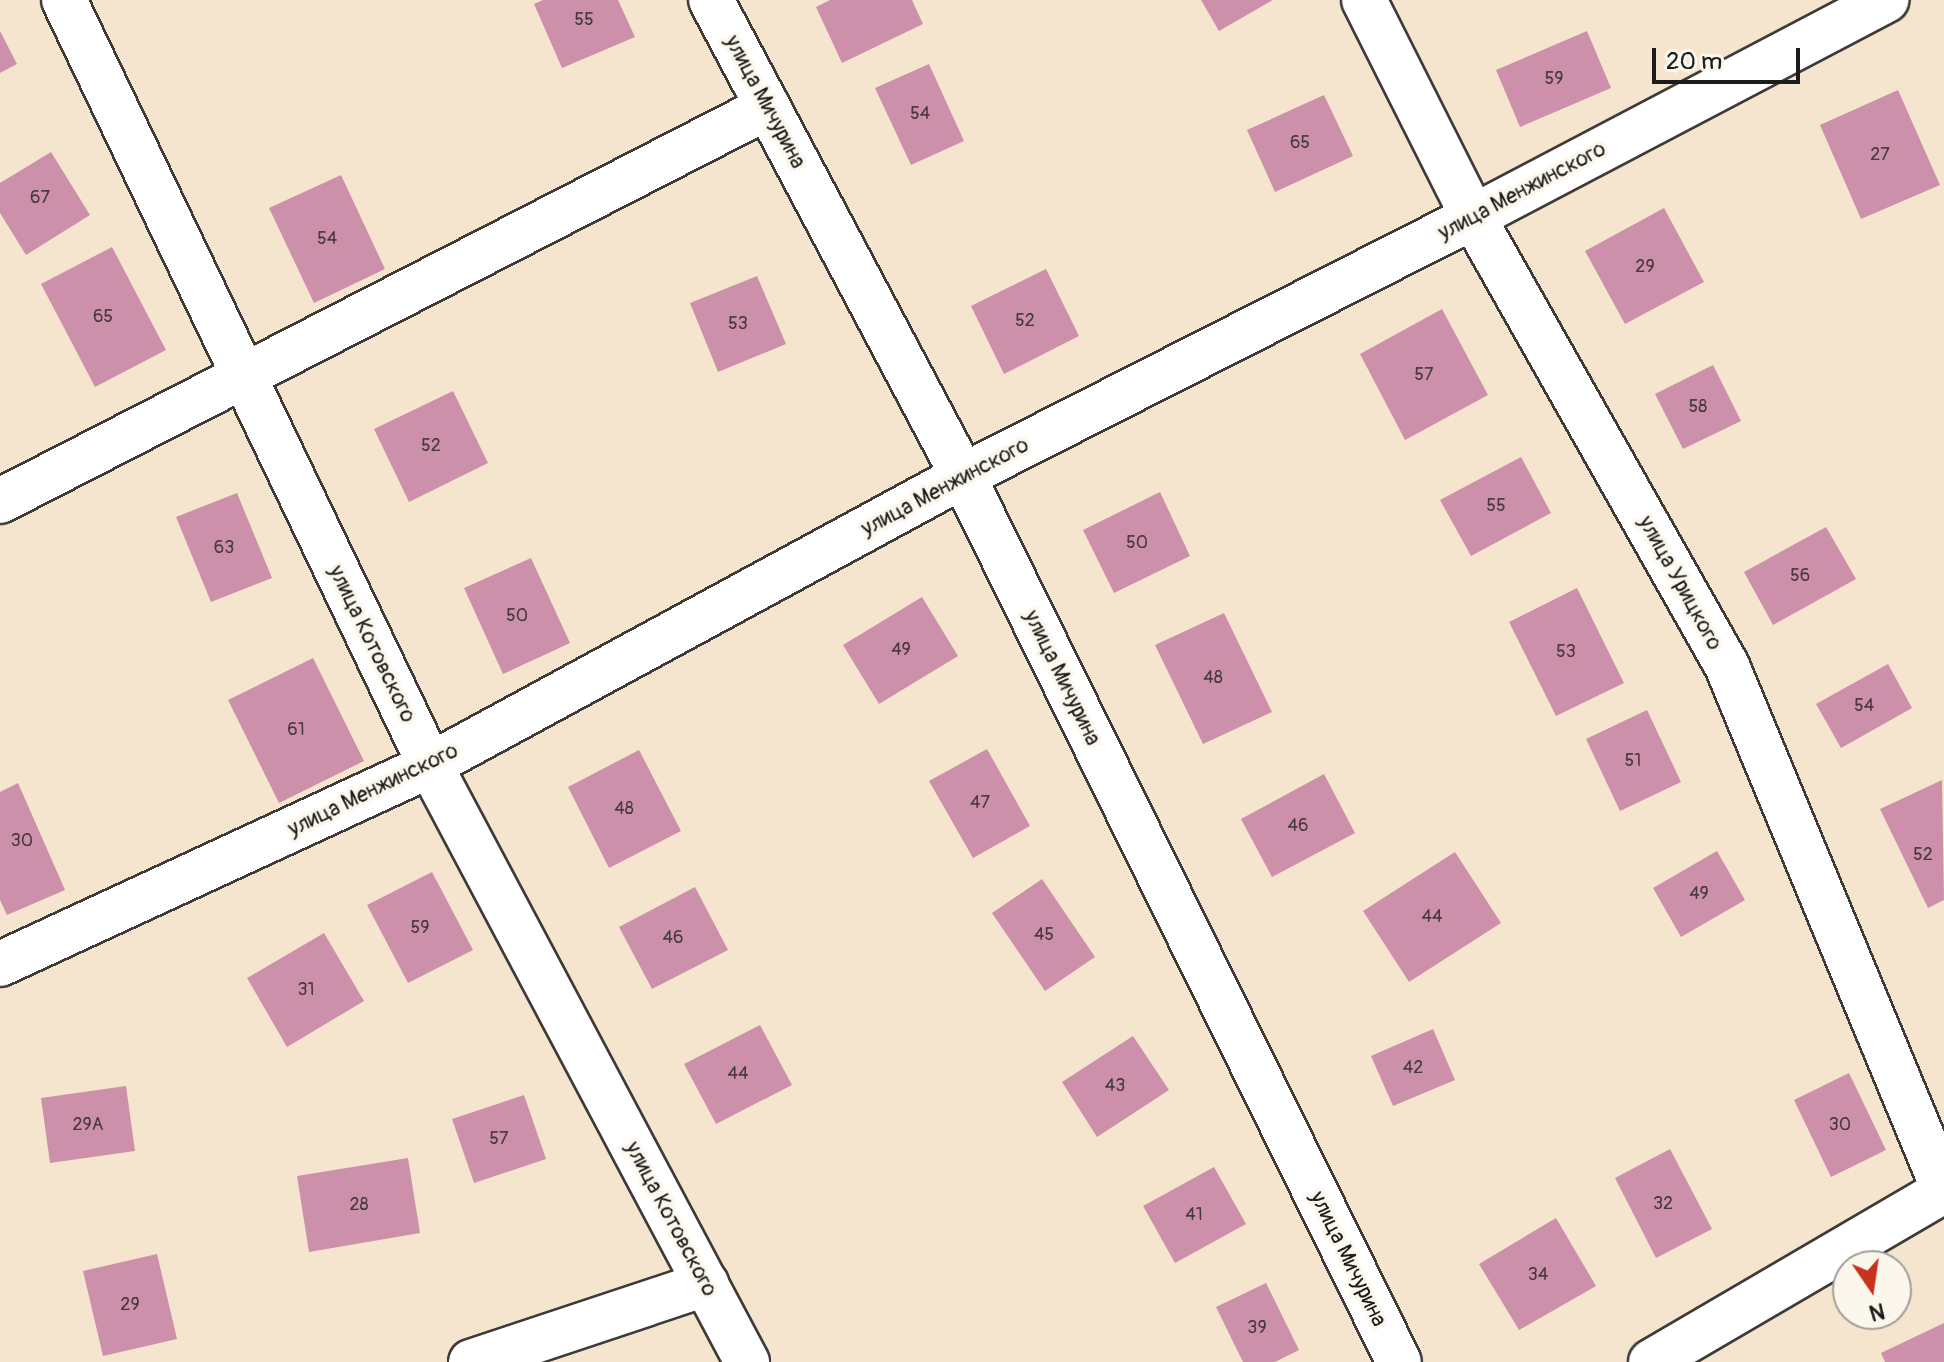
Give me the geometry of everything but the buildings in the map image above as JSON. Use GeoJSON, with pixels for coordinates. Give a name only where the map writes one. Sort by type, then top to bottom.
{"type":"FeatureCollection","features":[{"type":"Feature","properties":{"kind":"street","name":"улица Котовского"},"geometry":{"type":"LineString","coordinates":[[64,0],[430,765],[747,1362]]}},
{"type":"Feature","properties":{"kind":"street","name":"улица Мичурина"},"geometry":{"type":"LineString","coordinates":[[711,0],[963,476],[1399,1362]]}},
{"type":"Feature","properties":{"kind":"street","name":"улица Урицкого"},"geometry":{"type":"LineString","coordinates":[[1364,0],[1473,217],[1727,666],[1944,1190]]}},
{"type":"Feature","properties":{"kind":"street","name":"улица Менжинского"},"geometry":{"type":"LineString","coordinates":[[0,964],[430,765],[963,476],[1473,217],[1886,0]]}},
{"type":"Feature","properties":{"kind":"street"},"geometry":{"type":"LineString","coordinates":[[0,501],[768,107]]}},
{"type":"Feature","properties":{"kind":"street"},"geometry":{"type":"LineString","coordinates":[[1651,1362],[1944,1190]]}},
{"type":"Feature","properties":{"kind":"street"},"geometry":{"type":"LineString","coordinates":[[471,1362],[706,1284]]}}]}
